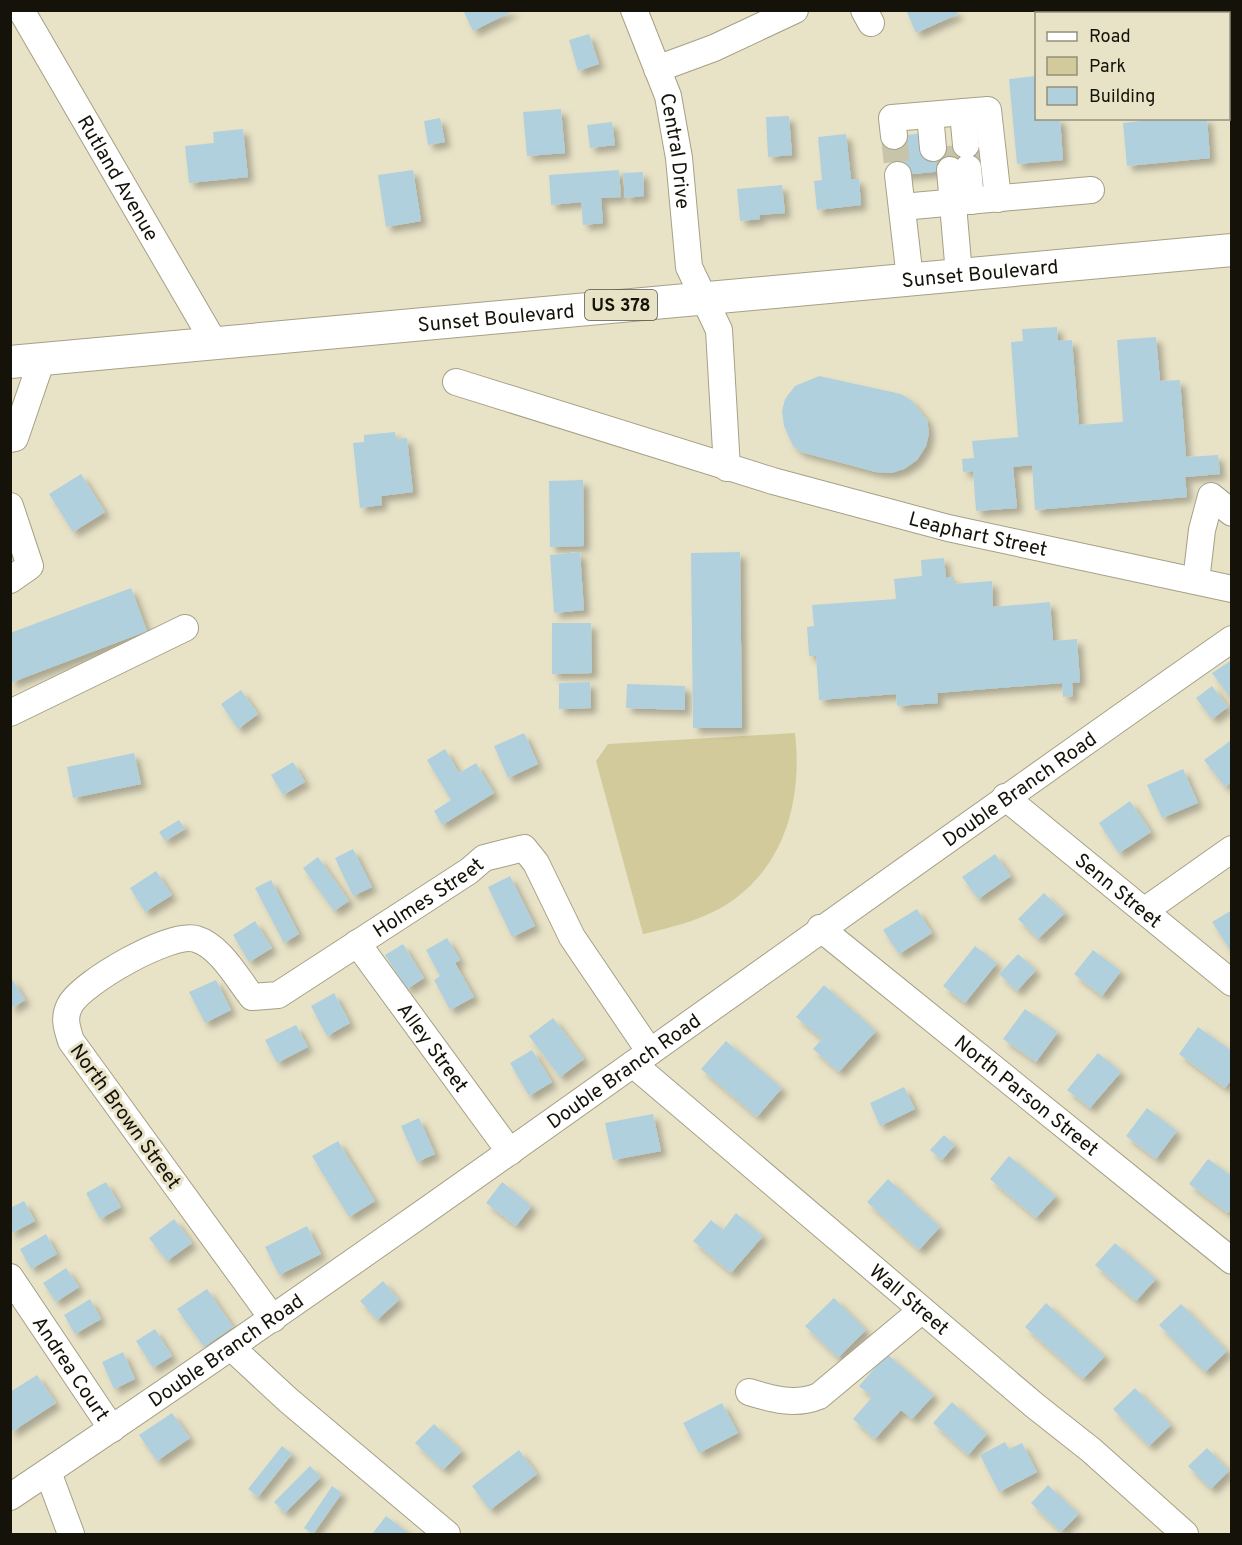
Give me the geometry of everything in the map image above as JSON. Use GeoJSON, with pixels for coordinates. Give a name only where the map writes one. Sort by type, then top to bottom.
{"type":"FeatureCollection","features":[{"type":"Feature","properties":{"kind":"main road","name":"Sunset Boulevard"},"geometry":{"type":"LineString","coordinates":[[10,362],[1232,250]]}},
{"type":"Feature","properties":{"kind":"street","name":"Rutland Avenue"},"geometry":{"type":"LineString","coordinates":[[21,10],[215,344]]}},
{"type":"Feature","properties":{"kind":"street","name":"Central Drive"},"geometry":{"type":"LineString","coordinates":[[634,10],[668,96],[679,158],[689,267],[701,297]]}},
{"type":"Feature","properties":{"kind":"street"},"geometry":{"type":"LineString","coordinates":[[657,69],[714,48],[795,10]]}},
{"type":"Feature","properties":{"kind":"street"},"geometry":{"type":"LineString","coordinates":[[894,136],[892,118],[988,110],[968,202],[959,274]]}},
{"type":"Feature","properties":{"kind":"street"},"geometry":{"type":"LineString","coordinates":[[953,113],[957,158],[968,202]]}},
{"type":"Feature","properties":{"kind":"street"},"geometry":{"type":"LineString","coordinates":[[953,113],[957,158]]}},
{"type":"Feature","properties":{"kind":"street"},"geometry":{"type":"LineString","coordinates":[[898,175],[910,279]]}},
{"type":"Feature","properties":{"kind":"street"},"geometry":{"type":"LineString","coordinates":[[902,207],[1091,190]]}},
{"type":"Feature","properties":{"kind":"street"},"geometry":{"type":"LineString","coordinates":[[701,297],[719,330],[727,468]]}},
{"type":"Feature","properties":{"kind":"street"},"geometry":{"type":"LineString","coordinates":[[12,442],[42,359]]}},
{"type":"Feature","properties":{"kind":"street","name":"Leaphart Street"},"geometry":{"type":"LineString","coordinates":[[456,382],[727,468],[948,528],[1232,589]]}},
{"type":"Feature","properties":{"kind":"street"},"geometry":{"type":"LineString","coordinates":[[1196,581],[1202,530],[1211,496],[1232,513]]}},
{"type":"Feature","properties":{"kind":"street"},"geometry":{"type":"LineString","coordinates":[[10,506],[30,566],[10,580]]}},
{"type":"Feature","properties":{"kind":"street"},"geometry":{"type":"LineString","coordinates":[[10,713],[185,628]]}},
{"type":"Feature","properties":{"kind":"street","name":"Double Branch Road"},"geometry":{"type":"LineString","coordinates":[[10,1497],[232,1348],[510,1152],[820,928],[1232,639]]}},
{"type":"Feature","properties":{"kind":"street","name":"Senn Street"},"geometry":{"type":"LineString","coordinates":[[1005,797],[1232,983]]}},
{"type":"Feature","properties":{"kind":"street","name":"Holmes Street"},"geometry":{"type":"LineString","coordinates":[[252,997],[278,995],[469,871],[484,858],[524,848],[536,863],[572,937],[641,1058]]}},
{"type":"Feature","properties":{"kind":"street"},"geometry":{"type":"LineString","coordinates":[[1144,911],[1232,849]]}},
{"type":"Feature","properties":{"kind":"street","name":"North Parson Street"},"geometry":{"type":"LineString","coordinates":[[820,928],[1232,1261]]}},
{"type":"Feature","properties":{"kind":"street","name":"North Brown Street"},"geometry":{"type":"LineString","coordinates":[[252,997],[212,946],[194,938],[176,938],[147,950],[88,987],[70,1005],[65,1023],[71,1041],[273,1319]]}},
{"type":"Feature","properties":{"kind":"street","name":"Alley Street"},"geometry":{"type":"LineString","coordinates":[[357,943],[510,1152]]}},
{"type":"Feature","properties":{"kind":"street","name":"Wall Street"},"geometry":{"type":"LineString","coordinates":[[641,1058],[922,1310],[1091,1450],[1185,1534]]}},
{"type":"Feature","properties":{"kind":"street","name":"Andrea Court"},"geometry":{"type":"LineString","coordinates":[[10,1277],[112,1429]]}},
{"type":"Feature","properties":{"kind":"street"},"geometry":{"type":"LineString","coordinates":[[749,1392],[791,1401],[803,1401],[819,1396],[922,1310]]}},
{"type":"Feature","properties":{"kind":"street"},"geometry":{"type":"LineString","coordinates":[[232,1348],[288,1400],[447,1534]]}},
{"type":"Feature","properties":{"kind":"street"},"geometry":{"type":"LineString","coordinates":[[48,1472],[71,1534]]}},
{"type":"Feature","properties":{"kind":"green space"},"geometry":{"type":"Polygon","coordinates":[[[795,733],[797,756],[793,802],[788,824],[768,864],[754,882],[726,905],[691,921],[643,934],[596,761],[608,744],[795,733]]]}},
{"type":"Feature","properties":{"kind":"building"},"geometry":{"type":"Polygon","coordinates":[[[463,10],[515,10],[473,31],[463,10]]]}},
{"type":"Feature","properties":{"kind":"building"},"geometry":{"type":"Polygon","coordinates":[[[906,10],[956,10],[958,14],[916,33],[906,10]]]}},
{"type":"Feature","properties":{"kind":"building"},"geometry":{"type":"Polygon","coordinates":[[[589,34],[599,64],[578,71],[569,40],[589,34]]]}},
{"type":"Feature","properties":{"kind":"building"},"geometry":{"type":"Polygon","coordinates":[[[1035,76],[1035,120],[1060,120],[1063,160],[1017,164],[1009,79],[1035,76]]]}},
{"type":"Feature","properties":{"kind":"building"},"geometry":{"type":"Polygon","coordinates":[[[561,109],[565,153],[527,156],[523,112],[561,109]]]}},
{"type":"Feature","properties":{"kind":"building"},"geometry":{"type":"Polygon","coordinates":[[[789,116],[792,155],[768,157],[766,117],[789,116]]]}},
{"type":"Feature","properties":{"kind":"building"},"geometry":{"type":"Polygon","coordinates":[[[440,118],[445,142],[428,145],[424,121],[440,118]]]}},
{"type":"Feature","properties":{"kind":"building"},"geometry":{"type":"Polygon","coordinates":[[[1149,120],[1207,120],[1210,158],[1127,166],[1123,123],[1149,120]]]}},
{"type":"Feature","properties":{"kind":"building"},"geometry":{"type":"Polygon","coordinates":[[[612,122],[615,145],[590,148],[587,125],[612,122]]]}},
{"type":"Feature","properties":{"kind":"building"},"geometry":{"type":"Polygon","coordinates":[[[243,129],[248,177],[189,183],[185,146],[214,143],[213,132],[243,129]]]}},
{"type":"Feature","properties":{"kind":"building"},"geometry":{"type":"Polygon","coordinates":[[[925,133],[927,148],[983,143],[985,167],[892,176],[888,137],[925,133]]]}},
{"type":"Feature","properties":{"kind":"building"},"geometry":{"type":"Polygon","coordinates":[[[846,134],[851,179],[859,179],[861,205],[817,210],[814,181],[822,180],[818,137],[846,134]]]}},
{"type":"Feature","properties":{"kind":"building"},"geometry":{"type":"Polygon","coordinates":[[[413,170],[421,221],[386,227],[378,175],[413,170]]]}},
{"type":"Feature","properties":{"kind":"building"},"geometry":{"type":"Polygon","coordinates":[[[619,170],[621,197],[601,198],[603,223],[583,225],[581,202],[551,205],[549,175],[619,170]]]}},
{"type":"Feature","properties":{"kind":"building"},"geometry":{"type":"Polygon","coordinates":[[[643,172],[644,196],[625,198],[623,173],[643,172]]]}},
{"type":"Feature","properties":{"kind":"building"},"geometry":{"type":"Polygon","coordinates":[[[782,185],[785,213],[759,215],[760,219],[740,221],[737,189],[782,185]]]}},
{"type":"Feature","properties":{"kind":"building"},"geometry":{"type":"Polygon","coordinates":[[[1057,327],[1058,341],[1072,340],[1079,425],[1123,422],[1117,340],[1156,337],[1160,381],[1180,380],[1186,457],[1218,455],[1220,474],[1185,477],[1187,497],[1035,510],[1032,465],[1013,467],[1017,508],[976,511],[973,471],[963,472],[962,459],[974,458],[972,441],[1018,437],[1011,342],[1023,341],[1022,329],[1057,327]]]}},
{"type":"Feature","properties":{"kind":"building"},"geometry":{"type":"Polygon","coordinates":[[[819,376],[901,394],[912,401],[927,420],[929,433],[926,446],[917,460],[904,469],[891,473],[876,472],[801,452],[793,446],[784,426],[782,411],[785,399],[795,386],[819,376]]]}},
{"type":"Feature","properties":{"kind":"building"},"geometry":{"type":"Polygon","coordinates":[[[395,432],[396,439],[407,438],[413,492],[381,496],[382,505],[360,508],[353,443],[364,442],[364,435],[395,432]]]}},
{"type":"Feature","properties":{"kind":"building"},"geometry":{"type":"Polygon","coordinates":[[[81,474],[105,512],[73,532],[49,494],[81,474]]]}},
{"type":"Feature","properties":{"kind":"building"},"geometry":{"type":"Polygon","coordinates":[[[583,480],[584,546],[550,547],[549,481],[583,480]]]}},
{"type":"Feature","properties":{"kind":"building"},"geometry":{"type":"Polygon","coordinates":[[[580,552],[584,610],[554,613],[550,555],[580,552]]]}},
{"type":"Feature","properties":{"kind":"building"},"geometry":{"type":"Polygon","coordinates":[[[740,552],[742,728],[693,728],[691,553],[740,552]]]}},
{"type":"Feature","properties":{"kind":"building"},"geometry":{"type":"Polygon","coordinates":[[[944,558],[946,578],[954,577],[954,584],[992,581],[993,607],[1050,602],[1053,641],[1077,639],[1080,682],[1072,683],[1073,696],[1063,697],[1062,683],[937,693],[938,703],[897,706],[896,694],[819,700],[816,656],[809,656],[807,627],[814,626],[812,605],[896,599],[894,579],[922,576],[921,560],[944,558]]]}},
{"type":"Feature","properties":{"kind":"building"},"geometry":{"type":"Polygon","coordinates":[[[131,588],[147,631],[10,683],[10,633],[131,588]]]}},
{"type":"Feature","properties":{"kind":"building"},"geometry":{"type":"Polygon","coordinates":[[[552,623],[591,623],[592,673],[552,674],[552,623]]]}},
{"type":"Feature","properties":{"kind":"building"},"geometry":{"type":"Polygon","coordinates":[[[1232,660],[1232,700],[1212,673],[1232,660]]]}},
{"type":"Feature","properties":{"kind":"building"},"geometry":{"type":"Polygon","coordinates":[[[590,682],[591,708],[559,709],[559,683],[590,682]]]}},
{"type":"Feature","properties":{"kind":"building"},"geometry":{"type":"Polygon","coordinates":[[[627,684],[685,686],[685,710],[626,708],[627,684]]]}},
{"type":"Feature","properties":{"kind":"building"},"geometry":{"type":"Polygon","coordinates":[[[1212,686],[1228,707],[1212,719],[1196,698],[1212,686]]]}},
{"type":"Feature","properties":{"kind":"building"},"geometry":{"type":"Polygon","coordinates":[[[241,690],[258,714],[238,729],[221,704],[241,690]]]}},
{"type":"Feature","properties":{"kind":"building"},"geometry":{"type":"Polygon","coordinates":[[[524,733],[538,764],[508,778],[494,746],[524,733]]]}},
{"type":"Feature","properties":{"kind":"building"},"geometry":{"type":"Polygon","coordinates":[[[1230,741],[1232,782],[1225,787],[1204,760],[1230,741]]]}},
{"type":"Feature","properties":{"kind":"building"},"geometry":{"type":"Polygon","coordinates":[[[445,749],[459,773],[476,763],[494,793],[442,825],[434,811],[451,800],[427,760],[445,749]]]}},
{"type":"Feature","properties":{"kind":"building"},"geometry":{"type":"Polygon","coordinates":[[[134,753],[141,784],[73,798],[67,767],[134,753]]]}},
{"type":"Feature","properties":{"kind":"building"},"geometry":{"type":"Polygon","coordinates":[[[293,762],[305,782],[283,795],[271,775],[293,762]]]}},
{"type":"Feature","properties":{"kind":"building"},"geometry":{"type":"Polygon","coordinates":[[[1183,769],[1198,803],[1162,818],[1147,785],[1183,769]]]}},
{"type":"Feature","properties":{"kind":"building"},"geometry":{"type":"Polygon","coordinates":[[[1130,801],[1151,832],[1119,853],[1099,823],[1130,801]]]}},
{"type":"Feature","properties":{"kind":"building"},"geometry":{"type":"Polygon","coordinates":[[[179,820],[185,829],[165,841],[159,832],[179,820]]]}},
{"type":"Feature","properties":{"kind":"building"},"geometry":{"type":"Polygon","coordinates":[[[353,849],[372,887],[353,896],[335,858],[353,849]]]}},
{"type":"Feature","properties":{"kind":"building"},"geometry":{"type":"Polygon","coordinates":[[[995,854],[1011,876],[978,899],[962,877],[995,854]]]}},
{"type":"Feature","properties":{"kind":"building"},"geometry":{"type":"Polygon","coordinates":[[[318,857],[349,901],[334,911],[303,868],[318,857]]]}},
{"type":"Feature","properties":{"kind":"building"},"geometry":{"type":"Polygon","coordinates":[[[156,871],[172,895],[145,912],[130,888],[156,871]]]}},
{"type":"Feature","properties":{"kind":"building"},"geometry":{"type":"Polygon","coordinates":[[[510,876],[535,926],[512,937],[488,887],[510,876]]]}},
{"type":"Feature","properties":{"kind":"building"},"geometry":{"type":"Polygon","coordinates":[[[271,880],[299,934],[284,943],[255,888],[271,880]]]}},
{"type":"Feature","properties":{"kind":"building"},"geometry":{"type":"Polygon","coordinates":[[[1044,893],[1065,913],[1038,939],[1018,919],[1044,893]]]}},
{"type":"Feature","properties":{"kind":"building"},"geometry":{"type":"Polygon","coordinates":[[[917,909],[932,933],[899,954],[883,930],[917,909]]]}},
{"type":"Feature","properties":{"kind":"building"},"geometry":{"type":"Polygon","coordinates":[[[1232,910],[1232,953],[1212,922],[1232,910]]]}},
{"type":"Feature","properties":{"kind":"building"},"geometry":{"type":"Polygon","coordinates":[[[255,921],[272,948],[249,962],[233,935],[255,921]]]}},
{"type":"Feature","properties":{"kind":"building"},"geometry":{"type":"Polygon","coordinates":[[[447,938],[460,960],[455,963],[474,997],[450,1010],[434,980],[440,976],[426,950],[447,938]]]}},
{"type":"Feature","properties":{"kind":"building"},"geometry":{"type":"Polygon","coordinates":[[[403,944],[424,978],[407,989],[385,955],[403,944]]]}},
{"type":"Feature","properties":{"kind":"building"},"geometry":{"type":"Polygon","coordinates":[[[975,946],[997,963],[965,1003],[943,986],[975,946]]]}},
{"type":"Feature","properties":{"kind":"building"},"geometry":{"type":"Polygon","coordinates":[[[1093,950],[1121,971],[1102,996],[1074,974],[1093,950]]]}},
{"type":"Feature","properties":{"kind":"building"},"geometry":{"type":"Polygon","coordinates":[[[1018,954],[1036,970],[1017,991],[999,974],[1018,954]]]}},
{"type":"Feature","properties":{"kind":"building"},"geometry":{"type":"Polygon","coordinates":[[[10,976],[25,1000],[10,1009],[10,976]]]}},
{"type":"Feature","properties":{"kind":"building"},"geometry":{"type":"Polygon","coordinates":[[[216,980],[231,1010],[205,1023],[189,992],[216,980]]]}},
{"type":"Feature","properties":{"kind":"building"},"geometry":{"type":"Polygon","coordinates":[[[824,985],[876,1031],[839,1072],[813,1049],[822,1039],[796,1017],[824,985]]]}},
{"type":"Feature","properties":{"kind":"building"},"geometry":{"type":"Polygon","coordinates":[[[334,993],[350,1023],[327,1036],[311,1006],[334,993]]]}},
{"type":"Feature","properties":{"kind":"building"},"geometry":{"type":"Polygon","coordinates":[[[1025,1009],[1058,1032],[1036,1062],[1003,1039],[1025,1009]]]}},
{"type":"Feature","properties":{"kind":"building"},"geometry":{"type":"Polygon","coordinates":[[[553,1018],[584,1059],[560,1077],[529,1036],[553,1018]]]}},
{"type":"Feature","properties":{"kind":"building"},"geometry":{"type":"Polygon","coordinates":[[[296,1025],[308,1047],[277,1063],[265,1040],[296,1025]]]}},
{"type":"Feature","properties":{"kind":"building"},"geometry":{"type":"Polygon","coordinates":[[[1198,1027],[1232,1051],[1232,1079],[1225,1088],[1179,1054],[1198,1027]]]}},
{"type":"Feature","properties":{"kind":"building"},"geometry":{"type":"Polygon","coordinates":[[[726,1041],[782,1088],[757,1117],[701,1069],[726,1041]]]}},
{"type":"Feature","properties":{"kind":"building"},"geometry":{"type":"Polygon","coordinates":[[[532,1050],[552,1082],[529,1096],[510,1063],[532,1050]]]}},
{"type":"Feature","properties":{"kind":"building"},"geometry":{"type":"Polygon","coordinates":[[[1098,1053],[1121,1072],[1090,1108],[1067,1090],[1098,1053]]]}},
{"type":"Feature","properties":{"kind":"building"},"geometry":{"type":"Polygon","coordinates":[[[904,1087],[915,1109],[880,1126],[870,1103],[904,1087]]]}},
{"type":"Feature","properties":{"kind":"building"},"geometry":{"type":"Polygon","coordinates":[[[1147,1108],[1177,1131],[1156,1159],[1126,1136],[1147,1108]]]}},
{"type":"Feature","properties":{"kind":"building"},"geometry":{"type":"Polygon","coordinates":[[[653,1114],[661,1151],[613,1160],[605,1123],[653,1114]]]}},
{"type":"Feature","properties":{"kind":"building"},"geometry":{"type":"Polygon","coordinates":[[[419,1118],[435,1154],[417,1162],[401,1126],[419,1118]]]}},
{"type":"Feature","properties":{"kind":"building"},"geometry":{"type":"Polygon","coordinates":[[[944,1135],[955,1145],[942,1160],[930,1150],[944,1135]]]}},
{"type":"Feature","properties":{"kind":"building"},"geometry":{"type":"Polygon","coordinates":[[[338,1141],[375,1201],[349,1217],[312,1156],[338,1141]]]}},
{"type":"Feature","properties":{"kind":"building"},"geometry":{"type":"Polygon","coordinates":[[[1009,1156],[1056,1196],[1036,1218],[990,1179],[1009,1156]]]}},
{"type":"Feature","properties":{"kind":"building"},"geometry":{"type":"Polygon","coordinates":[[[1208,1159],[1232,1176],[1232,1208],[1228,1213],[1189,1184],[1208,1159]]]}},
{"type":"Feature","properties":{"kind":"building"},"geometry":{"type":"Polygon","coordinates":[[[888,1179],[940,1227],[919,1250],[867,1202],[888,1179]]]}},
{"type":"Feature","properties":{"kind":"building"},"geometry":{"type":"Polygon","coordinates":[[[106,1182],[121,1207],[100,1219],[86,1193],[106,1182]]]}},
{"type":"Feature","properties":{"kind":"building"},"geometry":{"type":"Polygon","coordinates":[[[502,1182],[532,1206],[516,1226],[486,1203],[502,1182]]]}},
{"type":"Feature","properties":{"kind":"building"},"geometry":{"type":"Polygon","coordinates":[[[24,1201],[35,1221],[10,1234],[10,1208],[24,1201]]]}},
{"type":"Feature","properties":{"kind":"building"},"geometry":{"type":"Polygon","coordinates":[[[736,1213],[763,1236],[731,1273],[693,1241],[711,1220],[723,1230],[736,1213]]]}},
{"type":"Feature","properties":{"kind":"building"},"geometry":{"type":"Polygon","coordinates":[[[174,1219],[192,1243],[167,1261],[149,1238],[174,1219]]]}},
{"type":"Feature","properties":{"kind":"building"},"geometry":{"type":"Polygon","coordinates":[[[307,1226],[321,1254],[279,1275],[265,1247],[307,1226]]]}},
{"type":"Feature","properties":{"kind":"building"},"geometry":{"type":"Polygon","coordinates":[[[46,1234],[57,1254],[31,1269],[20,1249],[46,1234]]]}},
{"type":"Feature","properties":{"kind":"building"},"geometry":{"type":"Polygon","coordinates":[[[1115,1243],[1156,1279],[1136,1301],[1095,1265],[1115,1243]]]}},
{"type":"Feature","properties":{"kind":"building"},"geometry":{"type":"Polygon","coordinates":[[[66,1268],[79,1287],[56,1302],[43,1283],[66,1268]]]}},
{"type":"Feature","properties":{"kind":"building"},"geometry":{"type":"Polygon","coordinates":[[[383,1281],[399,1300],[377,1320],[360,1301],[383,1281]]]}},
{"type":"Feature","properties":{"kind":"building"},"geometry":{"type":"Polygon","coordinates":[[[207,1289],[233,1327],[204,1347],[177,1309],[207,1289]]]}},
{"type":"Feature","properties":{"kind":"building"},"geometry":{"type":"Polygon","coordinates":[[[834,1298],[866,1330],[838,1358],[805,1326],[834,1298]]]}},
{"type":"Feature","properties":{"kind":"building"},"geometry":{"type":"Polygon","coordinates":[[[90,1299],[101,1319],[75,1334],[64,1315],[90,1299]]]}},
{"type":"Feature","properties":{"kind":"building"},"geometry":{"type":"Polygon","coordinates":[[[1046,1303],[1105,1356],[1083,1379],[1025,1327],[1046,1303]]]}},
{"type":"Feature","properties":{"kind":"building"},"geometry":{"type":"Polygon","coordinates":[[[1181,1304],[1227,1351],[1205,1372],[1159,1325],[1181,1304]]]}},
{"type":"Feature","properties":{"kind":"building"},"geometry":{"type":"Polygon","coordinates":[[[155,1329],[172,1356],[153,1368],[136,1341],[155,1329]]]}},
{"type":"Feature","properties":{"kind":"building"},"geometry":{"type":"Polygon","coordinates":[[[123,1352],[135,1379],[114,1389],[102,1362],[123,1352]]]}},
{"type":"Feature","properties":{"kind":"building"},"geometry":{"type":"Polygon","coordinates":[[[887,1354],[934,1395],[912,1419],[901,1410],[875,1439],[853,1419],[872,1397],[859,1386],[887,1354]]]}},
{"type":"Feature","properties":{"kind":"building"},"geometry":{"type":"Polygon","coordinates":[[[37,1375],[56,1403],[10,1433],[10,1392],[37,1375]]]}},
{"type":"Feature","properties":{"kind":"building"},"geometry":{"type":"Polygon","coordinates":[[[1135,1388],[1171,1425],[1149,1446],[1113,1409],[1135,1388]]]}},
{"type":"Feature","properties":{"kind":"building"},"geometry":{"type":"Polygon","coordinates":[[[952,1402],[987,1434],[968,1455],[933,1423],[952,1402]]]}},
{"type":"Feature","properties":{"kind":"building"},"geometry":{"type":"Polygon","coordinates":[[[722,1403],[738,1433],[699,1453],[683,1423],[722,1403]]]}},
{"type":"Feature","properties":{"kind":"building"},"geometry":{"type":"Polygon","coordinates":[[[172,1413],[190,1438],[157,1461],[139,1435],[172,1413]]]}},
{"type":"Feature","properties":{"kind":"building"},"geometry":{"type":"Polygon","coordinates":[[[434,1424],[462,1451],[443,1470],[415,1443],[434,1424]]]}},
{"type":"Feature","properties":{"kind":"building"},"geometry":{"type":"Polygon","coordinates":[[[1005,1442],[1009,1449],[1022,1443],[1037,1472],[999,1492],[980,1455],[1005,1442]]]}},
{"type":"Feature","properties":{"kind":"building"},"geometry":{"type":"Polygon","coordinates":[[[282,1446],[292,1454],[258,1497],[248,1489],[282,1446]]]}},
{"type":"Feature","properties":{"kind":"building"},"geometry":{"type":"Polygon","coordinates":[[[1207,1448],[1229,1471],[1211,1489],[1188,1466],[1207,1448]]]}},
{"type":"Feature","properties":{"kind":"building"},"geometry":{"type":"Polygon","coordinates":[[[519,1450],[537,1474],[490,1510],[472,1486],[519,1450]]]}},
{"type":"Feature","properties":{"kind":"building"},"geometry":{"type":"Polygon","coordinates":[[[310,1466],[321,1477],[285,1513],[274,1502],[310,1466]]]}},
{"type":"Feature","properties":{"kind":"building"},"geometry":{"type":"Polygon","coordinates":[[[1048,1485],[1079,1514],[1061,1532],[1031,1503],[1048,1485]]]}},
{"type":"Feature","properties":{"kind":"building"},"geometry":{"type":"Polygon","coordinates":[[[332,1486],[342,1493],[313,1534],[304,1528],[332,1486]]]}},
{"type":"Feature","properties":{"kind":"building"},"geometry":{"type":"Polygon","coordinates":[[[386,1516],[406,1531],[403,1534],[372,1534],[386,1516]]]}},
{"type":"Feature","properties":{"kind":"tunnel"},"geometry":{"type":"LineString","coordinates":[[894,136],[898,175]]}},
{"type":"Feature","properties":{"kind":"tunnel"},"geometry":{"type":"LineString","coordinates":[[975,144],[977,168]]}},
{"type":"Feature","properties":{"kind":"tunnel"},"geometry":{"type":"LineString","coordinates":[[948,146],[950,170]]}}]}
